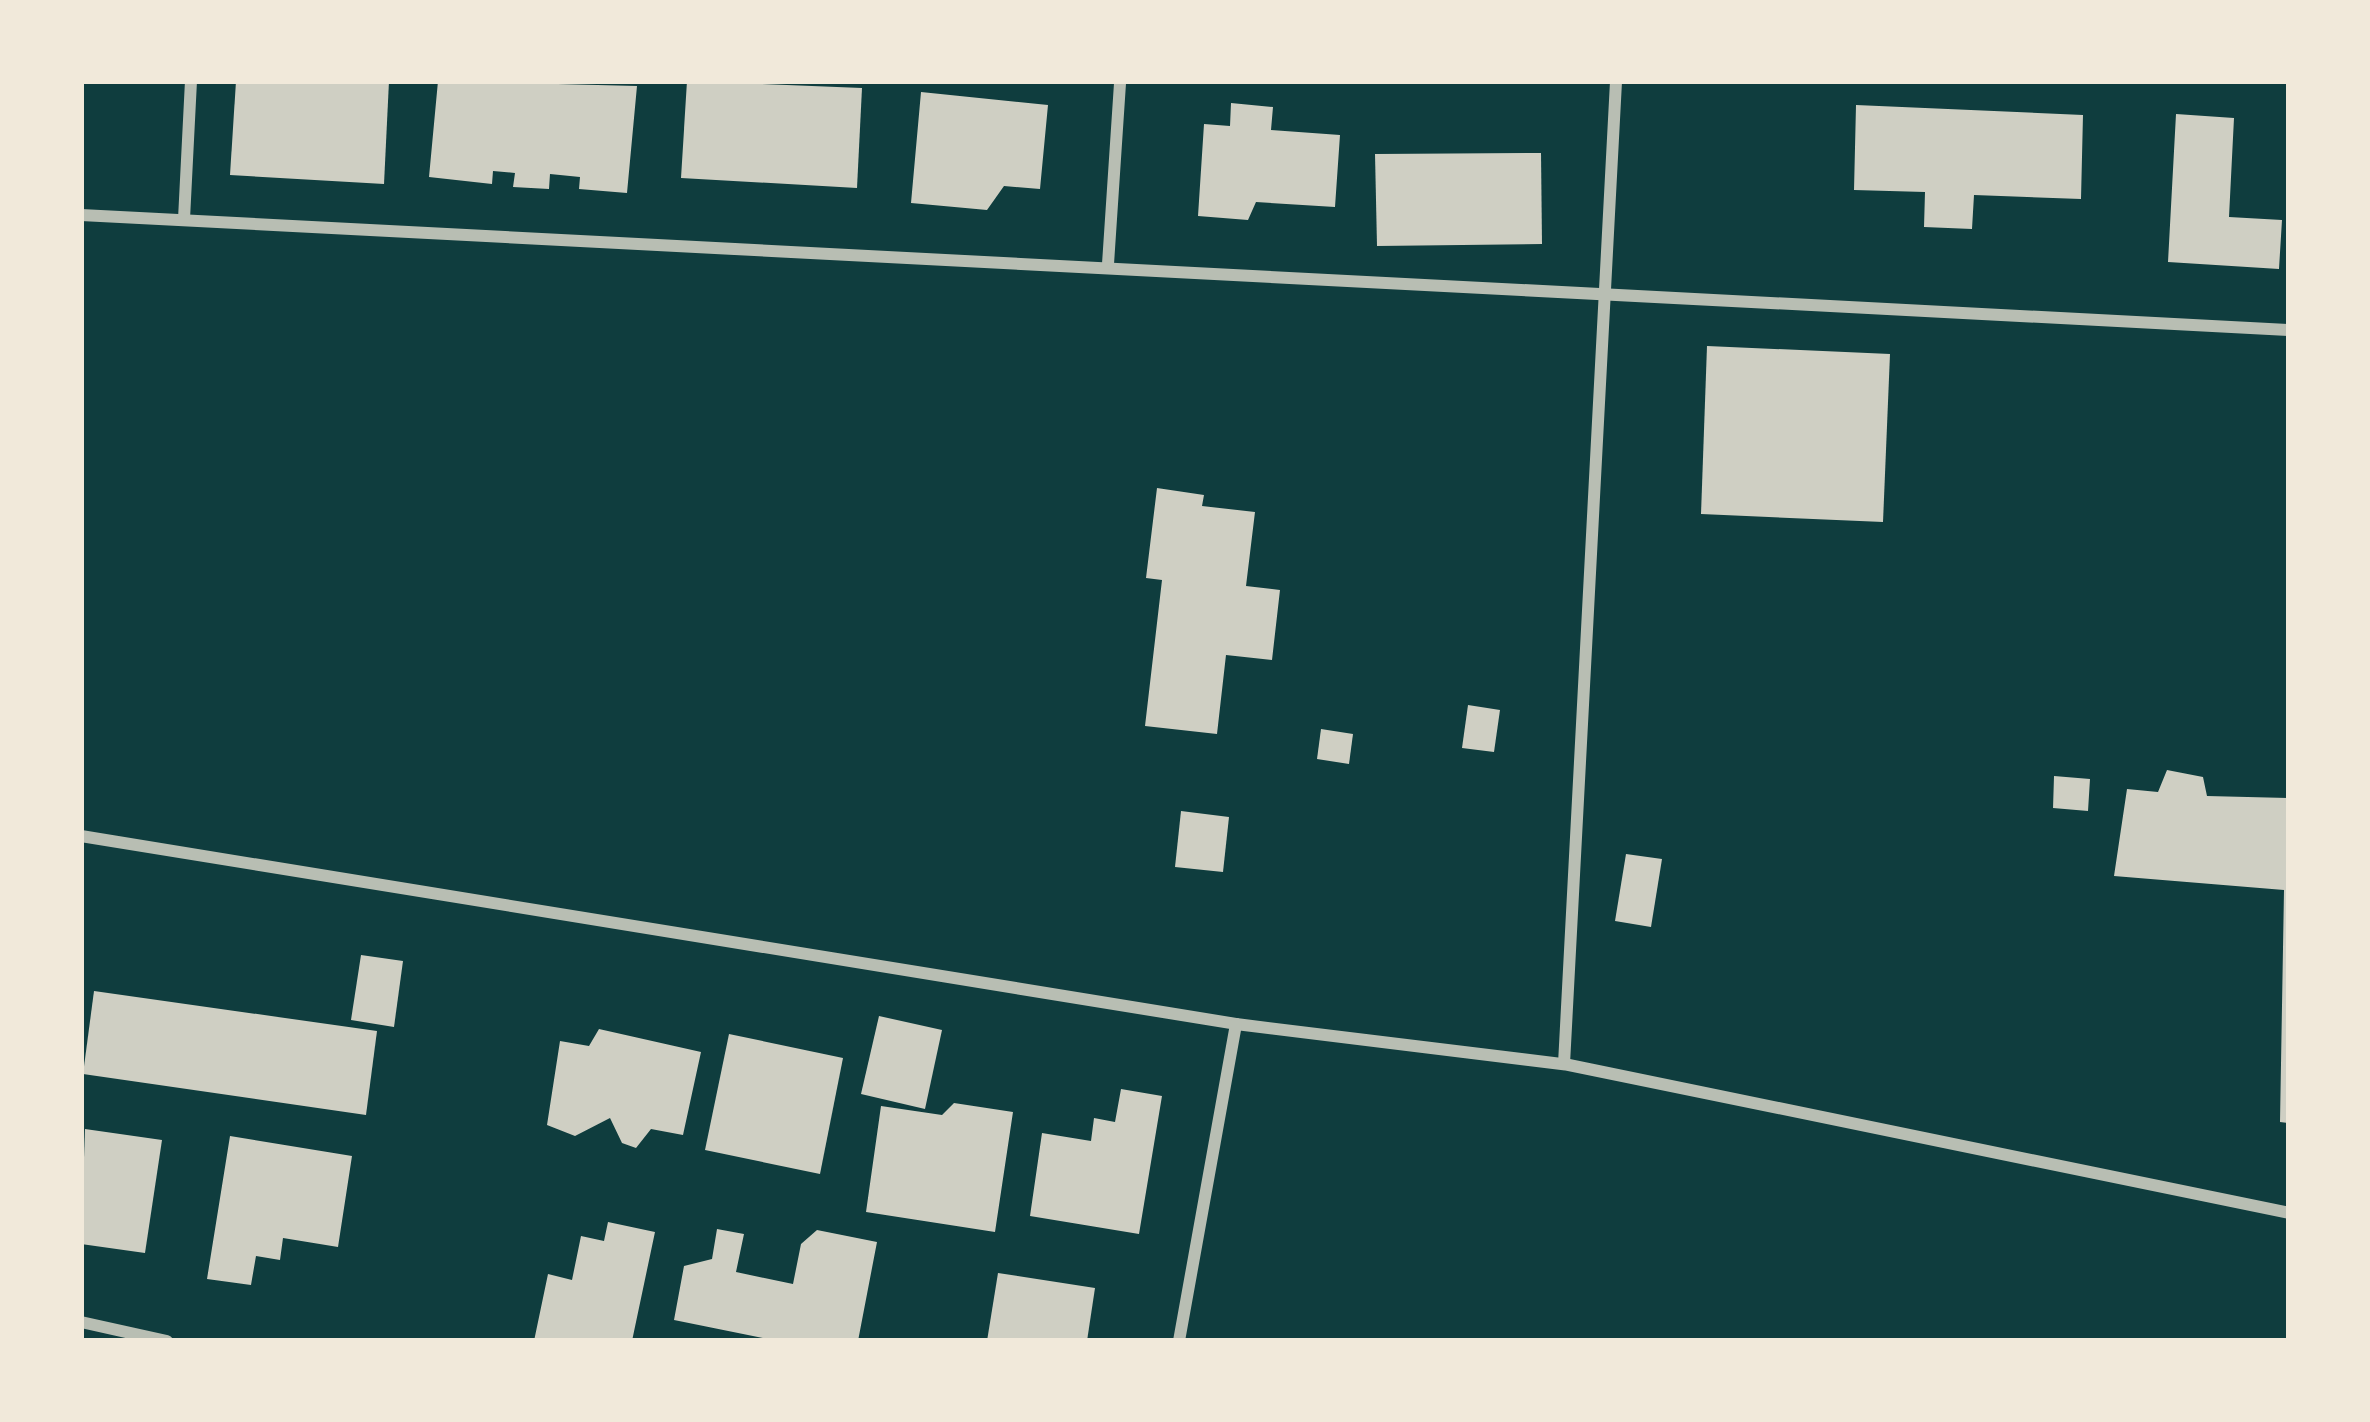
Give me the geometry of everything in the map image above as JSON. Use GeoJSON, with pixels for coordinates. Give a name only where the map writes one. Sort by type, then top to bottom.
{"type":"FeatureCollection","features":[{"type":"Feature","properties":{"kind":"street"},"geometry":{"type":"LineString","coordinates":[[184,219],[191,81]]}},
{"type":"Feature","properties":{"kind":"street"},"geometry":{"type":"LineString","coordinates":[[1108,264],[1120,81]]}},
{"type":"Feature","properties":{"kind":"street"},"geometry":{"type":"LineString","coordinates":[[1564,1064],[1601,292],[1616,81]]}},
{"type":"Feature","properties":{"kind":"street"},"geometry":{"type":"LineString","coordinates":[[81,215],[1108,264],[2289,330]]}},
{"type":"Feature","properties":{"kind":"street"},"geometry":{"type":"LineString","coordinates":[[81,836],[1236,1024],[1564,1064],[2289,1213]]}},
{"type":"Feature","properties":{"kind":"street"},"geometry":{"type":"LineString","coordinates":[[1179,1341],[1236,1024]]}},
{"type":"Feature","properties":{"kind":"street"},"geometry":{"type":"LineString","coordinates":[[81,1322],[166,1341]]}},
{"type":"Feature","properties":{"kind":"building"},"geometry":{"type":"Polygon","coordinates":[[[236,81],[389,81],[384,184],[230,175],[236,81]]]}},
{"type":"Feature","properties":{"kind":"building"},"geometry":{"type":"Polygon","coordinates":[[[438,81],[637,86],[627,193],[579,189],[580,177],[550,174],[549,189],[513,187],[515,173],[493,171],[492,184],[429,177],[438,81]]]}},
{"type":"Feature","properties":{"kind":"building"},"geometry":{"type":"Polygon","coordinates":[[[687,81],[862,88],[857,188],[681,178],[687,81]]]}},
{"type":"Feature","properties":{"kind":"building"},"geometry":{"type":"Polygon","coordinates":[[[921,92],[1048,105],[1040,189],[1004,186],[987,210],[911,203],[921,92]]]}},
{"type":"Feature","properties":{"kind":"building"},"geometry":{"type":"Polygon","coordinates":[[[1231,103],[1273,107],[1271,130],[1340,135],[1335,207],[1256,202],[1248,220],[1198,216],[1204,124],[1230,126],[1231,103]]]}},
{"type":"Feature","properties":{"kind":"building"},"geometry":{"type":"Polygon","coordinates":[[[1856,105],[2083,115],[2081,199],[1974,195],[1972,229],[1924,227],[1925,192],[1854,190],[1856,105]]]}},
{"type":"Feature","properties":{"kind":"building"},"geometry":{"type":"Polygon","coordinates":[[[2176,114],[2234,118],[2229,217],[2282,220],[2279,269],[2168,262],[2176,114]]]}},
{"type":"Feature","properties":{"kind":"building"},"geometry":{"type":"Polygon","coordinates":[[[1541,153],[1542,244],[1377,246],[1375,154],[1541,153]]]}},
{"type":"Feature","properties":{"kind":"building"},"geometry":{"type":"Polygon","coordinates":[[[1707,346],[1890,354],[1883,522],[1701,514],[1707,346]]]}},
{"type":"Feature","properties":{"kind":"building"},"geometry":{"type":"Polygon","coordinates":[[[1157,488],[1204,495],[1202,506],[1255,512],[1246,586],[1280,590],[1272,660],[1226,655],[1217,734],[1145,726],[1162,580],[1146,578],[1157,488]]]}},
{"type":"Feature","properties":{"kind":"building"},"geometry":{"type":"Polygon","coordinates":[[[1468,705],[1500,710],[1494,752],[1462,748],[1468,705]]]}},
{"type":"Feature","properties":{"kind":"building"},"geometry":{"type":"Polygon","coordinates":[[[1321,729],[1353,734],[1349,764],[1317,759],[1321,729]]]}},
{"type":"Feature","properties":{"kind":"building"},"geometry":{"type":"Polygon","coordinates":[[[2167,770],[2203,777],[2207,796],[2289,798],[2289,1123],[2280,1122],[2284,890],[2114,876],[2127,789],[2158,792],[2167,770]]]}},
{"type":"Feature","properties":{"kind":"building"},"geometry":{"type":"Polygon","coordinates":[[[2054,776],[2090,779],[2088,811],[2053,808],[2054,776]]]}},
{"type":"Feature","properties":{"kind":"building"},"geometry":{"type":"Polygon","coordinates":[[[1181,811],[1229,817],[1223,872],[1175,867],[1181,811]]]}},
{"type":"Feature","properties":{"kind":"building"},"geometry":{"type":"Polygon","coordinates":[[[1626,854],[1662,859],[1651,927],[1615,921],[1626,854]]]}},
{"type":"Feature","properties":{"kind":"building"},"geometry":{"type":"Polygon","coordinates":[[[361,955],[403,961],[394,1027],[351,1020],[361,955]]]}},
{"type":"Feature","properties":{"kind":"building"},"geometry":{"type":"Polygon","coordinates":[[[94,991],[377,1031],[366,1115],[83,1074],[94,991]]]}},
{"type":"Feature","properties":{"kind":"building"},"geometry":{"type":"Polygon","coordinates":[[[879,1016],[942,1030],[925,1109],[861,1094],[879,1016]]]}},
{"type":"Feature","properties":{"kind":"building"},"geometry":{"type":"Polygon","coordinates":[[[599,1029],[701,1052],[683,1135],[651,1129],[636,1148],[622,1143],[610,1118],[575,1136],[547,1125],[560,1041],[589,1046],[599,1029]]]}},
{"type":"Feature","properties":{"kind":"building"},"geometry":{"type":"Polygon","coordinates":[[[729,1034],[843,1058],[820,1174],[705,1150],[729,1034]]]}},
{"type":"Feature","properties":{"kind":"building"},"geometry":{"type":"Polygon","coordinates":[[[1121,1089],[1162,1096],[1139,1234],[1030,1216],[1042,1133],[1091,1141],[1094,1118],[1115,1122],[1121,1089]]]}},
{"type":"Feature","properties":{"kind":"building"},"geometry":{"type":"Polygon","coordinates":[[[954,1103],[1013,1112],[995,1232],[866,1212],[881,1106],[942,1115],[954,1103]]]}},
{"type":"Feature","properties":{"kind":"building"},"geometry":{"type":"Polygon","coordinates":[[[85,1129],[162,1140],[145,1253],[81,1244],[85,1129]]]}},
{"type":"Feature","properties":{"kind":"building"},"geometry":{"type":"Polygon","coordinates":[[[230,1136],[352,1156],[338,1247],[283,1238],[280,1260],[256,1256],[251,1285],[207,1279],[230,1136]]]}},
{"type":"Feature","properties":{"kind":"building"},"geometry":{"type":"Polygon","coordinates":[[[608,1222],[655,1232],[632,1341],[534,1341],[548,1274],[572,1280],[581,1236],[604,1241],[608,1222]]]}},
{"type":"Feature","properties":{"kind":"building"},"geometry":{"type":"Polygon","coordinates":[[[717,1229],[744,1234],[736,1272],[793,1284],[801,1244],[817,1230],[877,1242],[858,1341],[777,1341],[674,1320],[684,1266],[712,1259],[717,1229]]]}},
{"type":"Feature","properties":{"kind":"building"},"geometry":{"type":"Polygon","coordinates":[[[998,1273],[1095,1288],[1087,1341],[987,1341],[998,1273]]]}}]}
